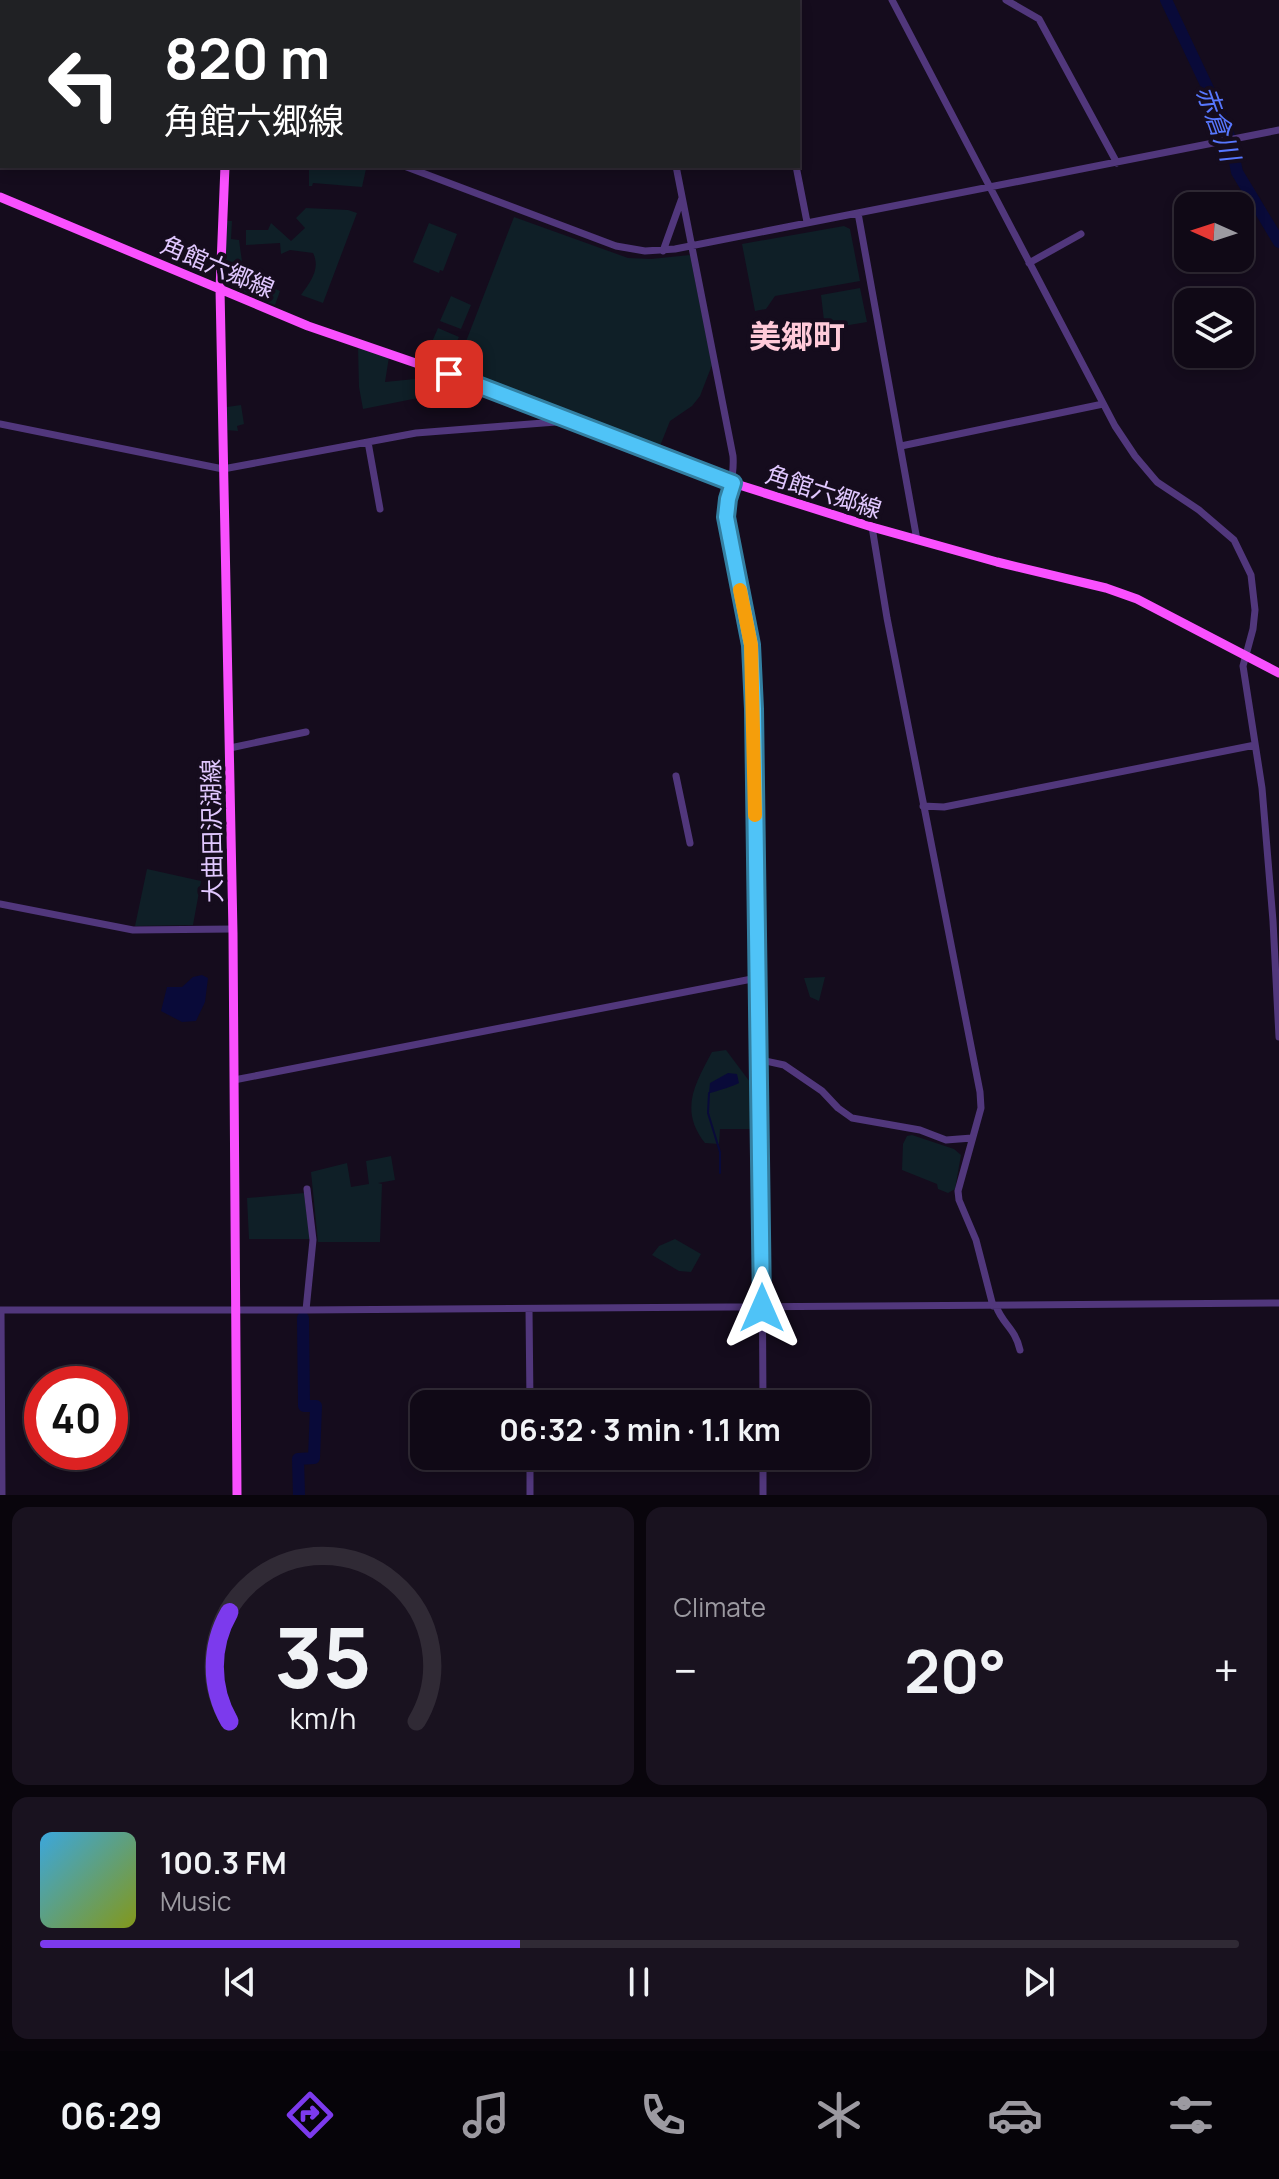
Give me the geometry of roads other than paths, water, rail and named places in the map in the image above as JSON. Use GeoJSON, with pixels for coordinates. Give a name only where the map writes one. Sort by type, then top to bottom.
{"type":"FeatureCollection","features":[{"type":"Feature","properties":{"kind":"main road","name":"大曲田沢湖線"},"geometry":{"type":"LineString","coordinates":[[225,168],[220,289],[233,929],[237,1495]]}},
{"type":"Feature","properties":{"kind":"main road","name":"角館六郷線"},"geometry":{"type":"LineString","coordinates":[[0,197],[308,326],[462,379],[733,483],[917,540],[1106,588],[1137,599],[1279,673]]}},
{"type":"Feature","properties":{"kind":"street"},"geometry":{"type":"LineString","coordinates":[[892,0],[1115,426],[1146,470],[1218,525],[1234,540],[1243,556],[1255,592],[1253,629],[1245,657],[1244,677],[1262,788],[1276,921],[1279,1037]]}},
{"type":"Feature","properties":{"kind":"street"},"geometry":{"type":"LineString","coordinates":[[1006,0],[1039,19],[1117,163]]}},
{"type":"Feature","properties":{"kind":"street"},"geometry":{"type":"LineString","coordinates":[[409,168],[616,246],[663,251],[1279,130]]}},
{"type":"Feature","properties":{"kind":"street"},"geometry":{"type":"LineString","coordinates":[[676,168],[733,456],[733,483],[726,517],[751,645],[761,1060],[763,1390]]}},
{"type":"Feature","properties":{"kind":"street"},"geometry":{"type":"LineString","coordinates":[[796,168],[807,222]]}},
{"type":"Feature","properties":{"kind":"street"},"geometry":{"type":"LineString","coordinates":[[663,251],[683,196]]}},
{"type":"Feature","properties":{"kind":"street"},"geometry":{"type":"LineString","coordinates":[[858,213],[917,540]]}},
{"type":"Feature","properties":{"kind":"street"},"geometry":{"type":"LineString","coordinates":[[1029,263],[1081,234]]}},
{"type":"Feature","properties":{"kind":"street"},"geometry":{"type":"LineString","coordinates":[[901,446],[1103,404]]}},
{"type":"Feature","properties":{"kind":"street"},"geometry":{"type":"LineString","coordinates":[[0,424],[223,469],[416,433],[571,421]]}},
{"type":"Feature","properties":{"kind":"street"},"geometry":{"type":"LineString","coordinates":[[368,442],[380,509]]}},
{"type":"Feature","properties":{"kind":"street"},"geometry":{"type":"LineString","coordinates":[[872,527],[980,1092],[981,1108],[962,1172],[959,1200],[976,1240],[995,1306],[1016,1333],[1020,1350]]}},
{"type":"Feature","properties":{"kind":"street"},"geometry":{"type":"LineString","coordinates":[[230,748],[306,732]]}},
{"type":"Feature","properties":{"kind":"street"},"geometry":{"type":"LineString","coordinates":[[923,806],[944,807],[1255,745]]}},
{"type":"Feature","properties":{"kind":"street"},"geometry":{"type":"LineString","coordinates":[[676,776],[690,843]]}},
{"type":"Feature","properties":{"kind":"street"},"geometry":{"type":"LineString","coordinates":[[0,904],[133,930],[233,929]]}},
{"type":"Feature","properties":{"kind":"street"},"geometry":{"type":"LineString","coordinates":[[234,1080],[757,978]]}},
{"type":"Feature","properties":{"kind":"street"},"geometry":{"type":"LineString","coordinates":[[761,1060],[784,1065],[822,1091],[852,1118],[920,1130],[946,1140],[972,1138]]}},
{"type":"Feature","properties":{"kind":"street"},"geometry":{"type":"LineString","coordinates":[[306,1310],[313,1240],[307,1189]]}},
{"type":"Feature","properties":{"kind":"street"},"geometry":{"type":"LineString","coordinates":[[2,1495],[1,1310],[1279,1303]]}},
{"type":"Feature","properties":{"kind":"street"},"geometry":{"type":"LineString","coordinates":[[529,1309],[530,1390]]}},
{"type":"Feature","properties":{"kind":"street"},"geometry":{"type":"LineString","coordinates":[[530,1470],[530,1495]]}},
{"type":"Feature","properties":{"kind":"street"},"geometry":{"type":"LineString","coordinates":[[763,1470],[763,1495]]}},
{"type":"Feature","properties":{"kind":"waterway","name":"赤倉川"},"geometry":{"type":"LineString","coordinates":[[1166,0],[1221,116],[1237,172],[1279,242]]}},
{"type":"Feature","properties":{"kind":"waterway"},"geometry":{"type":"LineString","coordinates":[[709,1093],[708,1113],[720,1152],[720,1173]]}},
{"type":"Feature","properties":{"kind":"waterway"},"geometry":{"type":"LineString","coordinates":[[299,1495],[298,1459],[314,1458],[316,1406],[304,1406],[303,1318]]}},
{"type":"Feature","properties":{"kind":"district","name":"美郷町"},"geometry":{"type":"Point","coordinates":[797,336]}}]}
